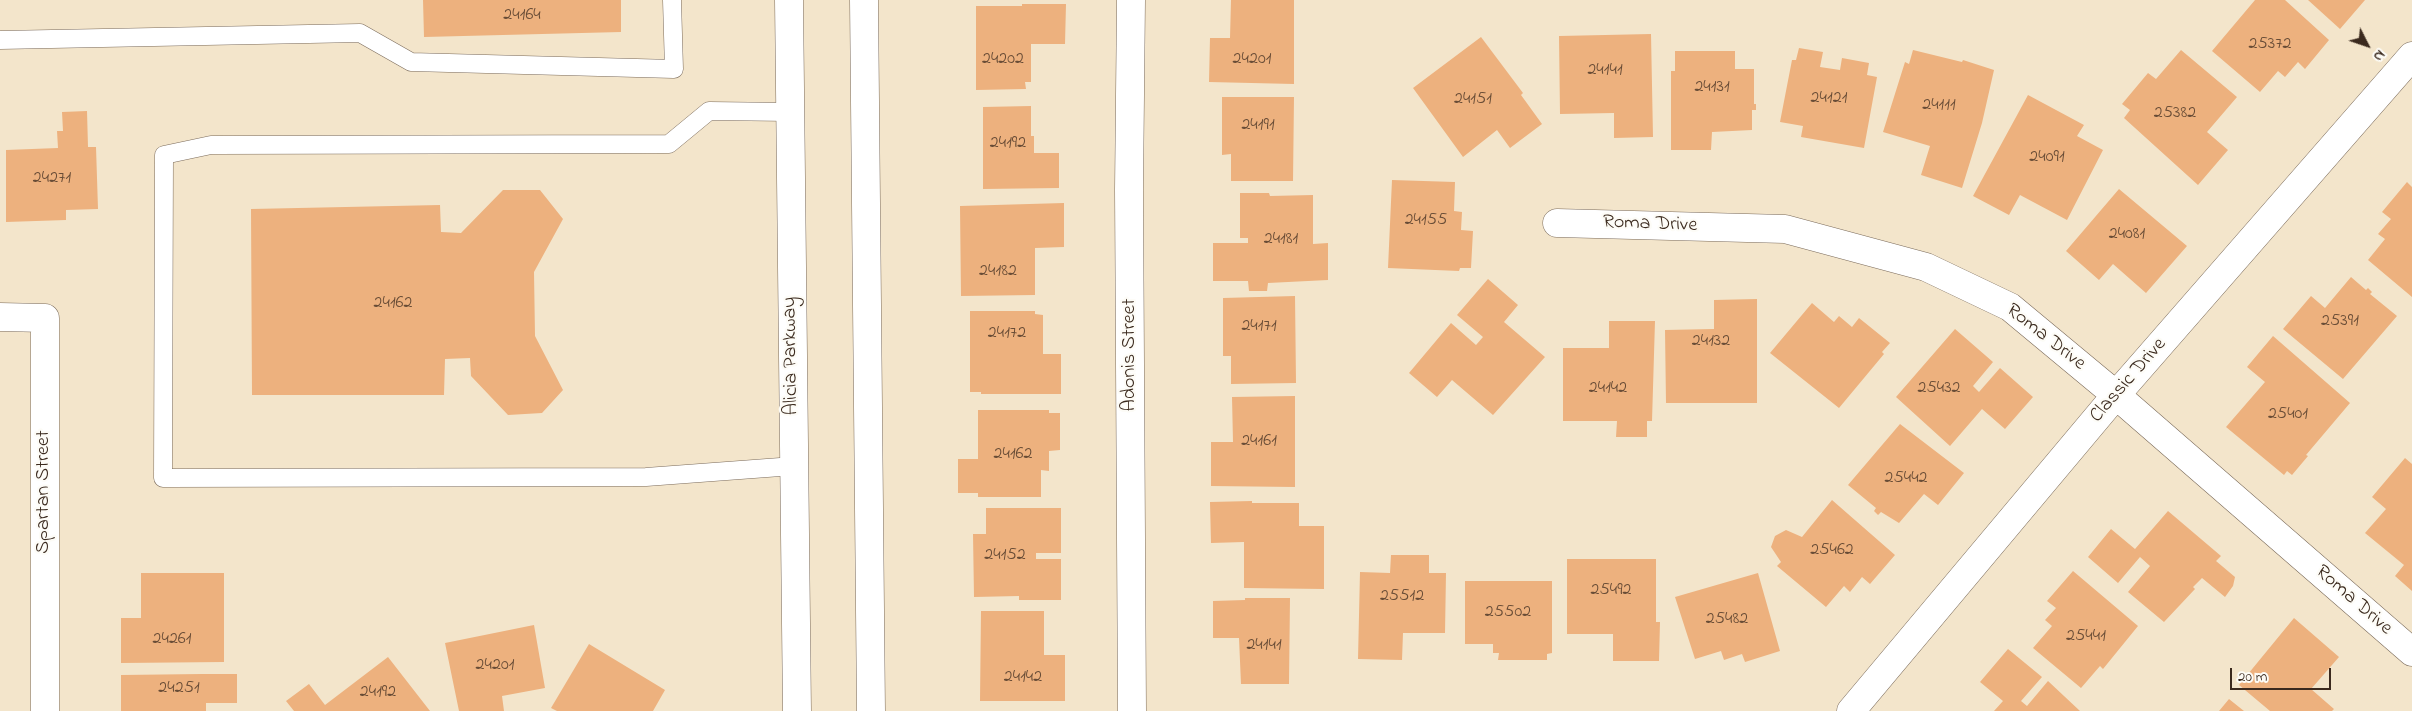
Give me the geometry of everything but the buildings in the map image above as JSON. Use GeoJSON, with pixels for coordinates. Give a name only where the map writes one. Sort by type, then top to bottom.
{"type":"FeatureCollection","features":[{"type":"Feature","properties":{"kind":"street","name":"Alicia Parkway"},"geometry":{"type":"LineString","coordinates":[[788,0],[796,711]]}},
{"type":"Feature","properties":{"kind":"street"},"geometry":{"type":"LineString","coordinates":[[864,0],[871,711]]}},
{"type":"Feature","properties":{"kind":"street","name":"Adonis Street"},"geometry":{"type":"LineString","coordinates":[[1131,0],[1129,199],[1132,711]]}},
{"type":"Feature","properties":{"kind":"street","name":"Classic Drive"},"geometry":{"type":"LineString","coordinates":[[1851,711],[2116,395],[2412,56]]}},
{"type":"Feature","properties":{"kind":"street","name":"Roma Drive"},"geometry":{"type":"LineString","coordinates":[[1557,223],[1785,229],[1926,267],[2010,307],[2116,395],[2412,652]]}},
{"type":"Feature","properties":{"kind":"street","name":"Spartan Street"},"geometry":{"type":"LineString","coordinates":[[0,318],[45,318],[45,711]]}},
{"type":"Feature","properties":{"kind":"lane"},"geometry":{"type":"LineString","coordinates":[[0,40],[360,33],[411,62],[674,69],[672,0]]}},
{"type":"Feature","properties":{"kind":"lane"},"geometry":{"type":"LineString","coordinates":[[790,112],[709,110],[668,144],[211,144],[164,155],[163,478],[646,477],[794,466]]}}]}
